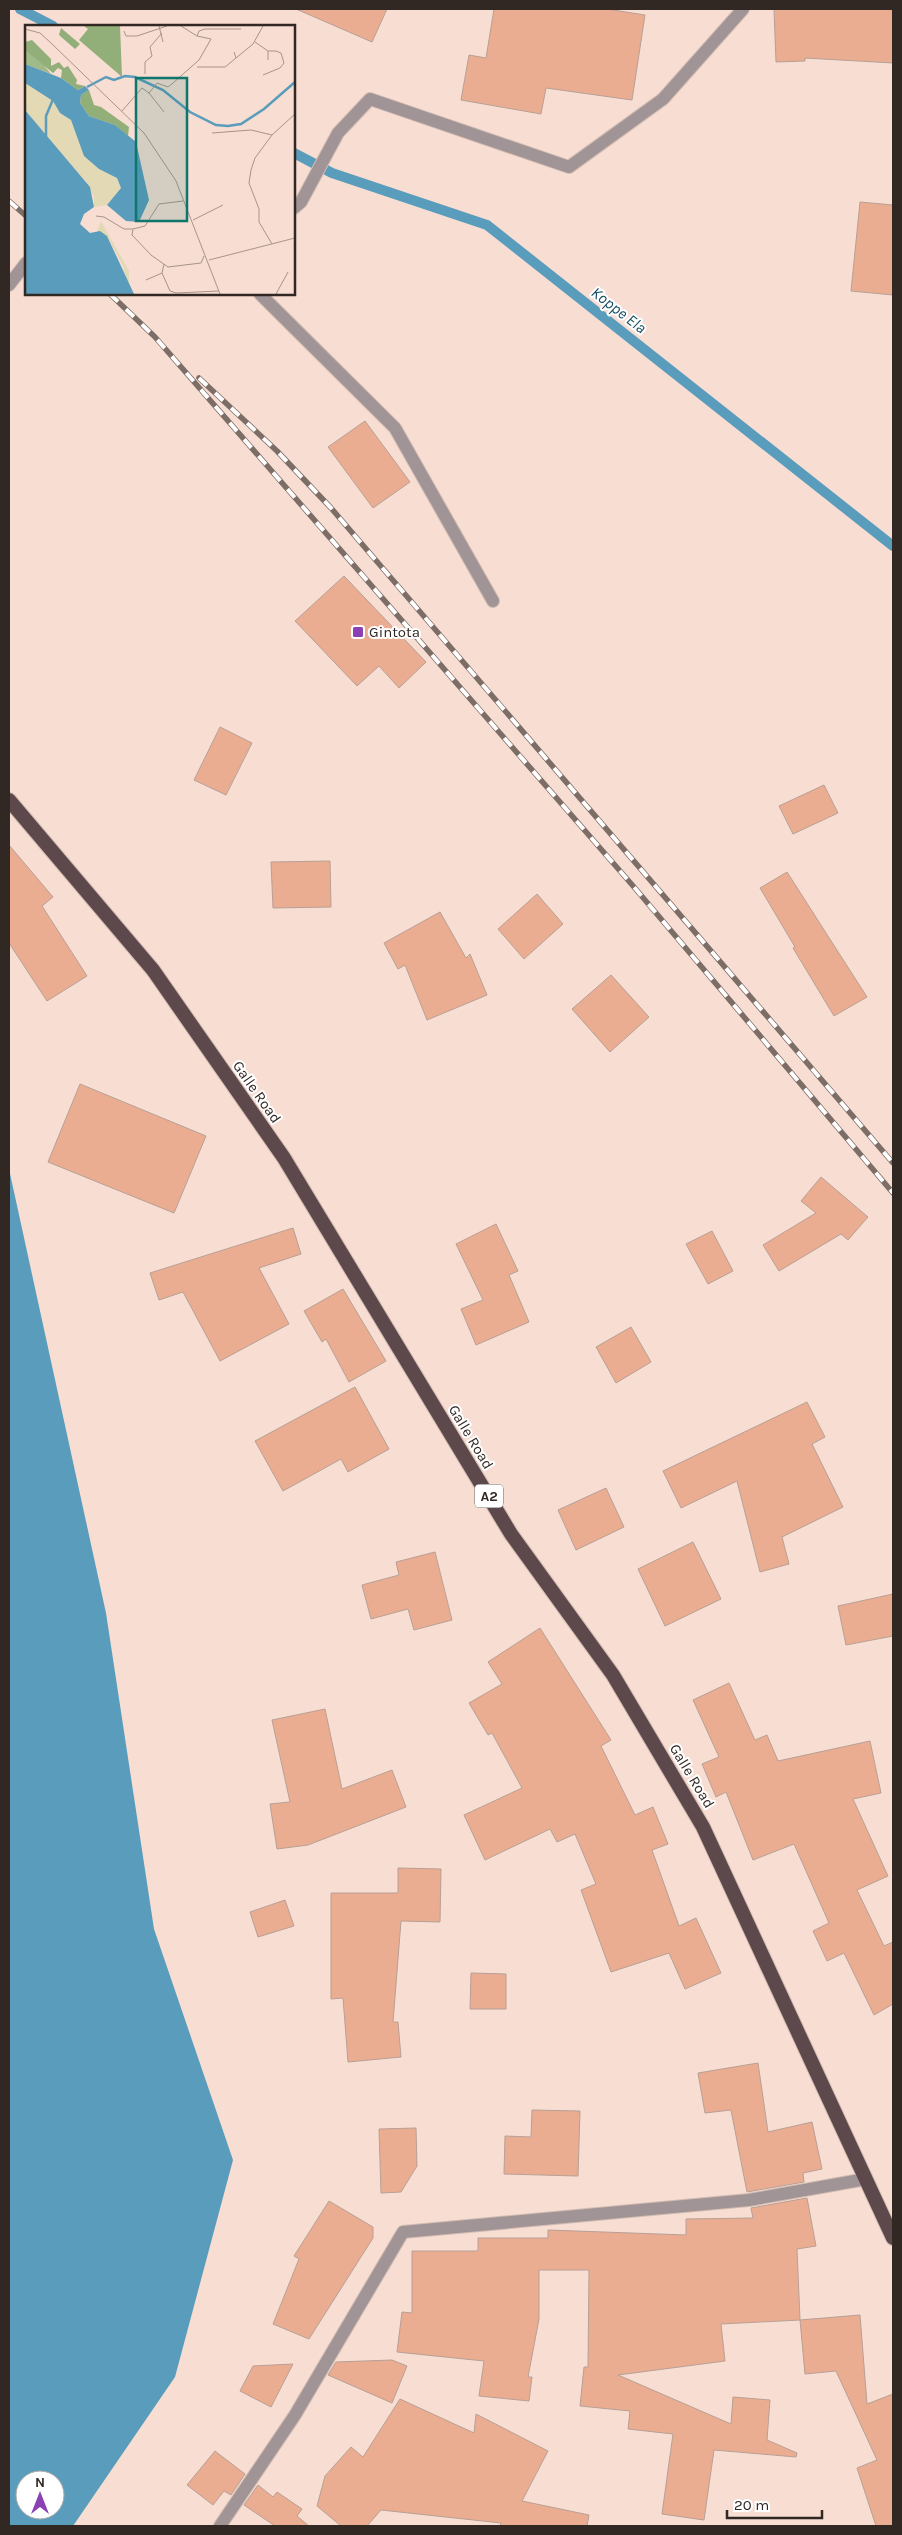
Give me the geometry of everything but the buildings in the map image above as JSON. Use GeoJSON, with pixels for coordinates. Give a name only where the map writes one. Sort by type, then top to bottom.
{"type":"FeatureCollection","features":[{"type":"Feature","properties":{"kind":"highway","name":"Galle Road"},"geometry":{"type":"LineString","coordinates":[[9,800],[153,970],[284,1158],[511,1534],[613,1675],[703,1827],[893,2238]]}},
{"type":"Feature","properties":{"kind":"street"},"geometry":{"type":"LineString","coordinates":[[297,205],[338,133],[370,99],[569,167],[664,99],[743,9]]}},
{"type":"Feature","properties":{"kind":"street"},"geometry":{"type":"LineString","coordinates":[[9,285],[25,264]]}},
{"type":"Feature","properties":{"kind":"street"},"geometry":{"type":"LineString","coordinates":[[261,295],[395,428],[493,601]]}},
{"type":"Feature","properties":{"kind":"street"},"geometry":{"type":"LineString","coordinates":[[220,2526],[295,2415],[403,2232],[749,2200],[866,2180]]}},
{"type":"Feature","properties":{"kind":"water"},"geometry":{"type":"Polygon","coordinates":[[[9,1169],[106,1613],[154,1929],[233,2160],[175,2377],[73,2526],[9,2526],[9,1169]]]}},
{"type":"Feature","properties":{"kind":"waterway","name":"Koppe Ela"},"geometry":{"type":"LineString","coordinates":[[20,9],[51,25]]}},
{"type":"Feature","properties":{"kind":"waterway","name":"Koppe Ela"},"geometry":{"type":"LineString","coordinates":[[295,154],[332,173],[487,225],[893,546]]}},
{"type":"Feature","properties":{"kind":"railway"},"geometry":{"type":"LineString","coordinates":[[9,201],[25,215]]}},
{"type":"Feature","properties":{"kind":"railway"},"geometry":{"type":"LineString","coordinates":[[111,295],[155,337],[634,887],[893,1193]]}},
{"type":"Feature","properties":{"kind":"railway"},"geometry":{"type":"LineString","coordinates":[[199,378],[277,451],[331,508],[893,1163]]}},
{"type":"Feature","properties":{"kind":"place","name":"Gintota"},"geometry":{"type":"Point","coordinates":[358,632]}}]}
